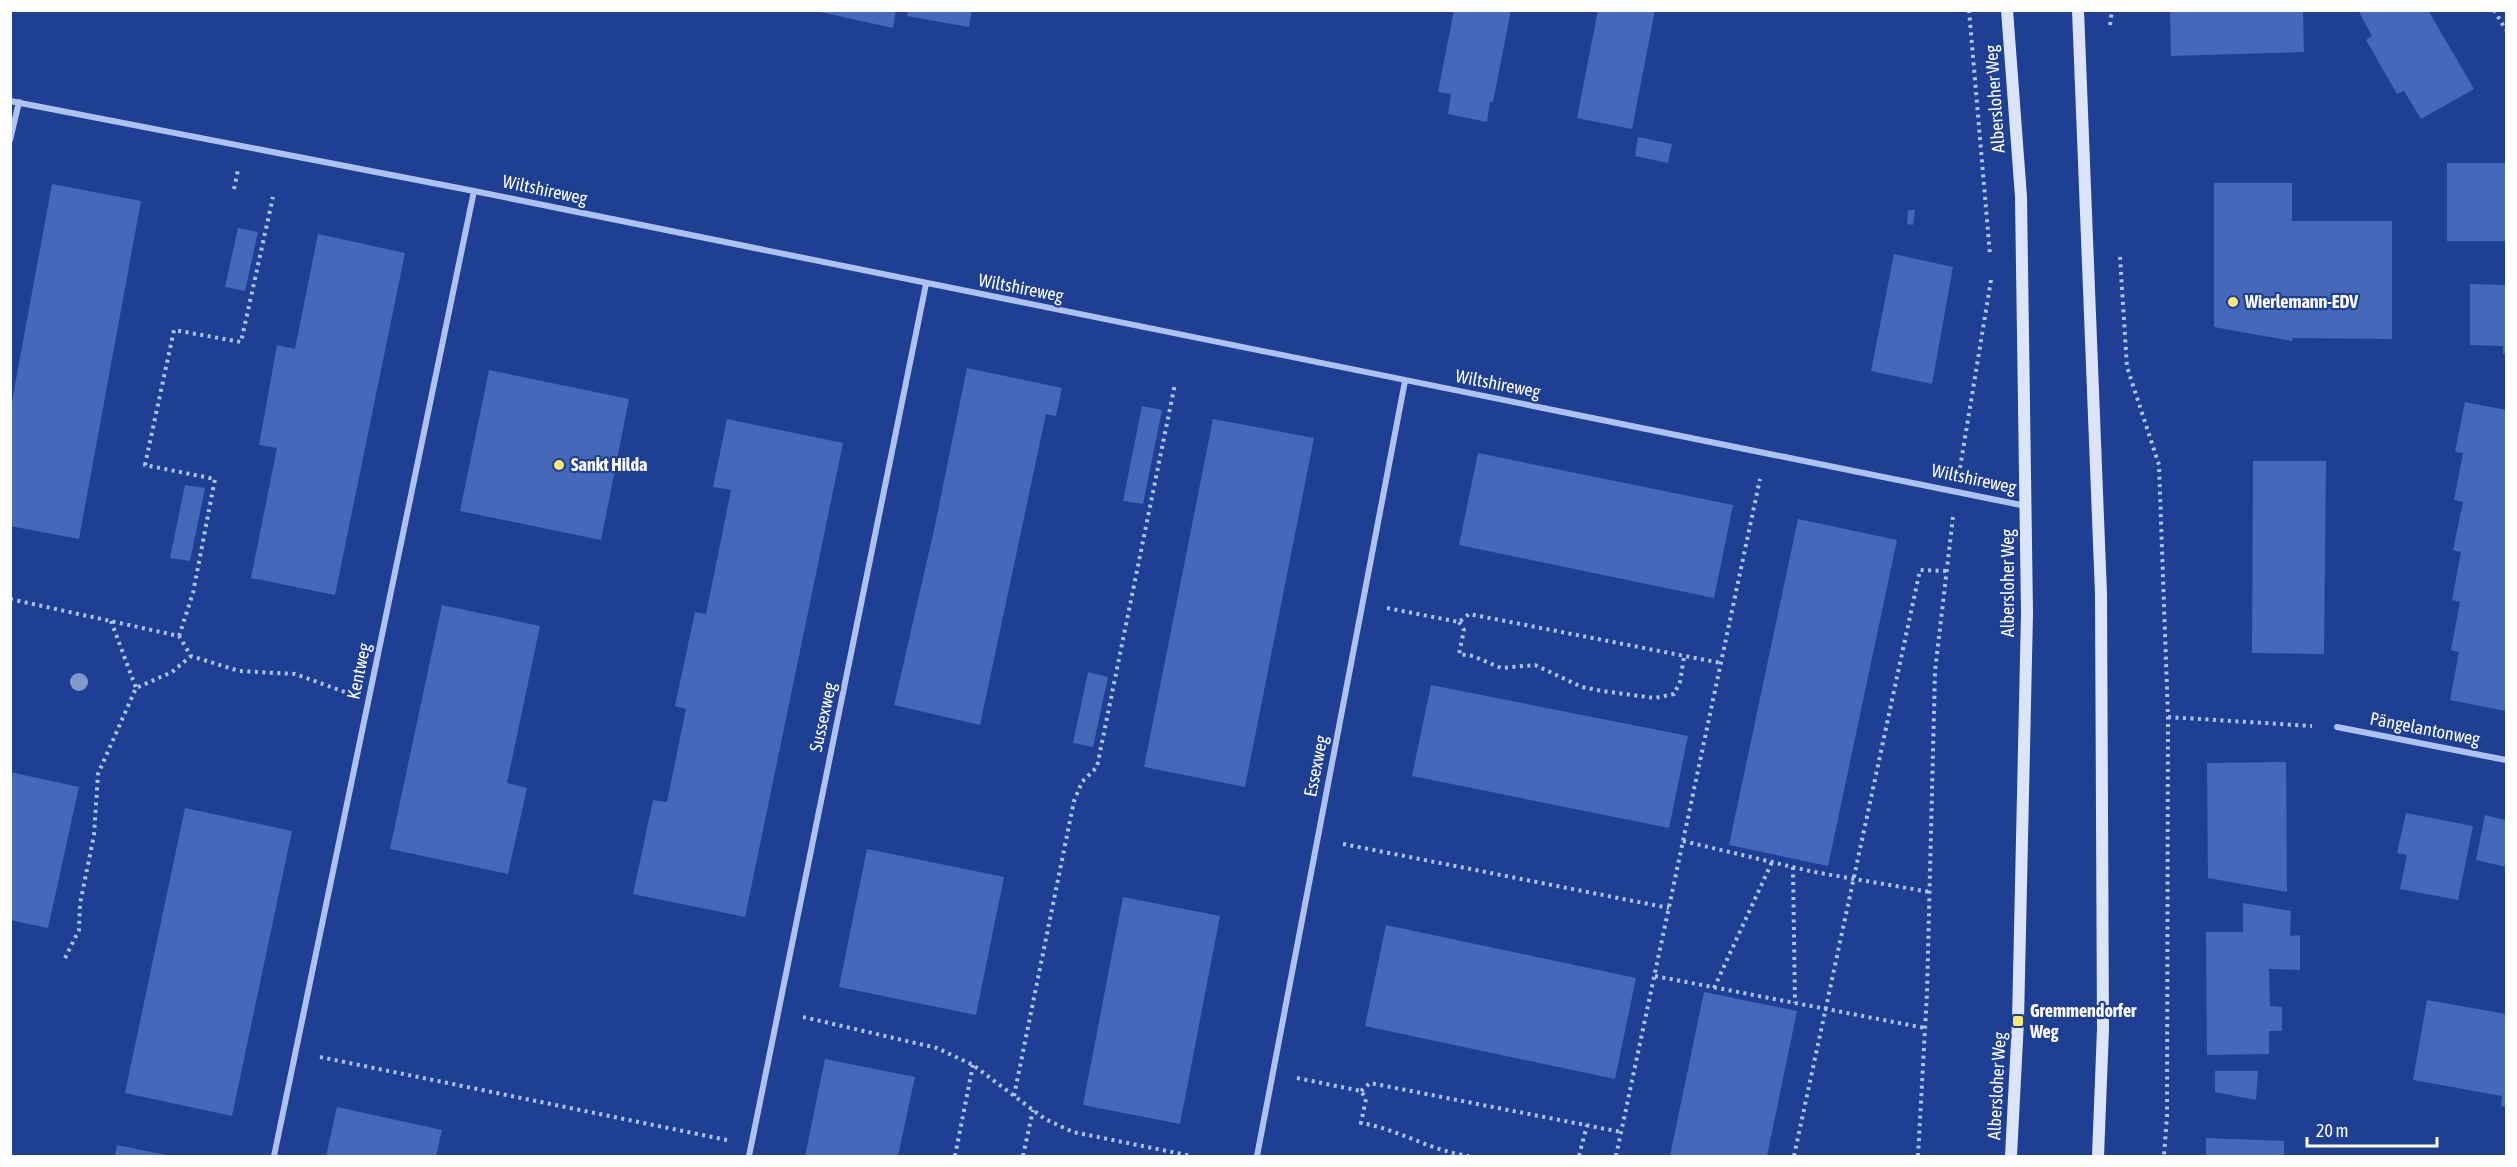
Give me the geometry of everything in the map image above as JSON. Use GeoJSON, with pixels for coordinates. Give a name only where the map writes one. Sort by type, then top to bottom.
{"type":"FeatureCollection","features":[{"type":"Feature","properties":{"kind":"main road","name":"Albersloher Weg"},"geometry":{"type":"LineString","coordinates":[[2007,10],[2021,197],[2027,613],[2019,1010],[2011,1156]]}},
{"type":"Feature","properties":{"kind":"main road"},"geometry":{"type":"LineString","coordinates":[[2078,10],[2101,594],[2103,1029],[2098,1156]]}},
{"type":"Feature","properties":{"kind":"street","name":"Wiltshireweg"},"geometry":{"type":"LineString","coordinates":[[10,101],[474,191],[2026,506]]}},
{"type":"Feature","properties":{"kind":"street"},"geometry":{"type":"LineString","coordinates":[[10,140],[18,102]]}},
{"type":"Feature","properties":{"kind":"street","name":"Kentweg"},"geometry":{"type":"LineString","coordinates":[[274,1156],[474,191]]}},
{"type":"Feature","properties":{"kind":"street","name":"Sussexweg"},"geometry":{"type":"LineString","coordinates":[[749,1156],[926,284]]}},
{"type":"Feature","properties":{"kind":"street","name":"Essexweg"},"geometry":{"type":"LineString","coordinates":[[1257,1156],[1405,381]]}},
{"type":"Feature","properties":{"kind":"street","name":"Pängelantonweg"},"geometry":{"type":"LineString","coordinates":[[2337,728],[2506,760]]}},
{"type":"Feature","properties":{"kind":"path"},"geometry":{"type":"LineString","coordinates":[[1969,10],[1991,264]]}},
{"type":"Feature","properties":{"kind":"path"},"geometry":{"type":"LineString","coordinates":[[2111,32],[2112,10]]}},
{"type":"Feature","properties":{"kind":"path"},"geometry":{"type":"LineString","coordinates":[[2494,10],[2506,30]]}},
{"type":"Feature","properties":{"kind":"path"},"geometry":{"type":"LineString","coordinates":[[179,636],[194,594],[215,478],[146,465],[174,330],[241,342],[273,197]]}},
{"type":"Feature","properties":{"kind":"path"},"geometry":{"type":"LineString","coordinates":[[2119,250],[2127,368],[2159,465],[2168,717],[2167,1105],[2164,1156]]}},
{"type":"Feature","properties":{"kind":"path"},"geometry":{"type":"LineString","coordinates":[[1918,1156],[1930,892],[1935,671],[1956,490],[1992,276]]}},
{"type":"Feature","properties":{"kind":"path"},"geometry":{"type":"LineString","coordinates":[[1014,1096],[1074,801],[1082,782],[1097,767],[1175,384]]}},
{"type":"Feature","properties":{"kind":"path"},"geometry":{"type":"LineString","coordinates":[[1616,1156],[1765,453]]}},
{"type":"Feature","properties":{"kind":"path"},"geometry":{"type":"LineString","coordinates":[[1794,1156],[1920,570],[1947,571]]}},
{"type":"Feature","properties":{"kind":"path"},"geometry":{"type":"LineString","coordinates":[[10,599],[179,636],[191,656],[239,671],[295,674],[368,701]]}},
{"type":"Feature","properties":{"kind":"path"},"geometry":{"type":"LineString","coordinates":[[1363,603],[1459,622],[1464,630],[1459,654],[1473,656],[1501,668],[1534,665],[1582,687],[1638,697],[1655,698],[1674,694],[1680,682],[1684,657]]}},
{"type":"Feature","properties":{"kind":"path"},"geometry":{"type":"LineString","coordinates":[[1459,622],[1468,614],[1721,663]]}},
{"type":"Feature","properties":{"kind":"path"},"geometry":{"type":"LineString","coordinates":[[111,621],[136,688]]}},
{"type":"Feature","properties":{"kind":"path"},"geometry":{"type":"LineString","coordinates":[[65,958],[79,930],[80,904],[94,835],[98,774],[136,688],[172,672],[191,656]]}},
{"type":"Feature","properties":{"kind":"path"},"geometry":{"type":"LineString","coordinates":[[2168,717],[2337,728]]}},
{"type":"Feature","properties":{"kind":"path"},"geometry":{"type":"LineString","coordinates":[[1318,839],[1669,908]]}},
{"type":"Feature","properties":{"kind":"path"},"geometry":{"type":"LineString","coordinates":[[1683,842],[1793,867],[1930,892]]}},
{"type":"Feature","properties":{"kind":"path"},"geometry":{"type":"LineString","coordinates":[[1714,988],[1772,862]]}},
{"type":"Feature","properties":{"kind":"path"},"geometry":{"type":"LineString","coordinates":[[1793,867],[1796,1003]]}},
{"type":"Feature","properties":{"kind":"path"},"geometry":{"type":"LineString","coordinates":[[1655,976],[1925,1028]]}},
{"type":"Feature","properties":{"kind":"path"},"geometry":{"type":"LineString","coordinates":[[779,1011],[937,1048],[973,1065],[1033,1110],[1073,1132],[1192,1156]]}},
{"type":"Feature","properties":{"kind":"path"},"geometry":{"type":"LineString","coordinates":[[296,1052],[751,1145]]}},
{"type":"Feature","properties":{"kind":"path"},"geometry":{"type":"LineString","coordinates":[[955,1156],[973,1065]]}},
{"type":"Feature","properties":{"kind":"path"},"geometry":{"type":"LineString","coordinates":[[1273,1073],[1361,1091],[1366,1099],[1361,1123],[1375,1125],[1427,1145],[1468,1156]]}},
{"type":"Feature","properties":{"kind":"path"},"geometry":{"type":"LineString","coordinates":[[1361,1091],[1370,1083],[1622,1132]]}},
{"type":"Feature","properties":{"kind":"path"},"geometry":{"type":"LineString","coordinates":[[1023,1156],[1033,1110]]}},
{"type":"Feature","properties":{"kind":"path"},"geometry":{"type":"LineString","coordinates":[[1579,1156],[1587,1125]]}},
{"type":"Feature","properties":{"kind":"building"},"geometry":{"type":"Polygon","coordinates":[[[811,10],[896,10],[893,28],[811,10]]]}},
{"type":"Feature","properties":{"kind":"building"},"geometry":{"type":"Polygon","coordinates":[[[908,10],[972,10],[969,27],[907,16],[908,10]]]}},
{"type":"Feature","properties":{"kind":"building"},"geometry":{"type":"Polygon","coordinates":[[[1454,10],[1511,10],[1487,122],[1448,114],[1451,94],[1438,92],[1454,10]]]}},
{"type":"Feature","properties":{"kind":"building"},"geometry":{"type":"Polygon","coordinates":[[[1598,10],[1655,10],[1632,129],[1577,118],[1598,10]]]}},
{"type":"Feature","properties":{"kind":"building"},"geometry":{"type":"Polygon","coordinates":[[[2170,10],[2303,10],[2304,52],[2171,56],[2170,10]]]}},
{"type":"Feature","properties":{"kind":"building"},"geometry":{"type":"Polygon","coordinates":[[[2358,10],[2428,10],[2474,89],[2421,119],[2404,91],[2397,94],[2366,40],[2372,36],[2358,10]]]}},
{"type":"Feature","properties":{"kind":"building"},"geometry":{"type":"Polygon","coordinates":[[[1638,137],[1672,144],[1668,163],[1635,156],[1638,137]]]}},
{"type":"Feature","properties":{"kind":"building"},"geometry":{"type":"Polygon","coordinates":[[[2447,163],[2506,163],[2506,241],[2447,241],[2447,163]]]}},
{"type":"Feature","properties":{"kind":"building"},"geometry":{"type":"Polygon","coordinates":[[[2214,183],[2292,183],[2292,221],[2392,221],[2392,339],[2293,338],[2292,341],[2214,327],[2214,183]]]}},
{"type":"Feature","properties":{"kind":"building"},"geometry":{"type":"Polygon","coordinates":[[[52,184],[141,201],[79,539],[10,526],[10,412],[52,184]]]}},
{"type":"Feature","properties":{"kind":"building"},"geometry":{"type":"Polygon","coordinates":[[[1908,210],[1915,210],[1913,225],[1907,224],[1908,210]]]}},
{"type":"Feature","properties":{"kind":"building"},"geometry":{"type":"Polygon","coordinates":[[[238,228],[258,232],[245,291],[225,287],[238,228]]]}},
{"type":"Feature","properties":{"kind":"building"},"geometry":{"type":"Polygon","coordinates":[[[318,234],[405,253],[335,595],[251,578],[277,448],[259,445],[277,345],[295,349],[318,234]]]}},
{"type":"Feature","properties":{"kind":"building"},"geometry":{"type":"Polygon","coordinates":[[[1894,254],[1953,267],[1932,384],[1871,371],[1894,254]]]}},
{"type":"Feature","properties":{"kind":"building"},"geometry":{"type":"Polygon","coordinates":[[[2470,284],[2506,285],[2506,354],[2503,354],[2503,346],[2470,345],[2470,284]]]}},
{"type":"Feature","properties":{"kind":"building"},"geometry":{"type":"Polygon","coordinates":[[[967,368],[1062,388],[1056,416],[1046,414],[980,725],[894,705],[934,530],[967,368]]]}},
{"type":"Feature","properties":{"kind":"building"},"geometry":{"type":"Polygon","coordinates":[[[489,370],[629,399],[601,540],[460,511],[489,370]]]}},
{"type":"Feature","properties":{"kind":"building"},"geometry":{"type":"Polygon","coordinates":[[[2465,402],[2506,410],[2506,711],[2450,700],[2459,652],[2451,650],[2460,602],[2452,600],[2461,552],[2453,550],[2463,502],[2454,500],[2463,453],[2455,452],[2465,402]]]}},
{"type":"Feature","properties":{"kind":"building"},"geometry":{"type":"Polygon","coordinates":[[[1142,406],[1162,410],[1143,504],[1123,501],[1142,406]]]}},
{"type":"Feature","properties":{"kind":"building"},"geometry":{"type":"Polygon","coordinates":[[[727,419],[843,443],[745,917],[633,894],[653,800],[667,802],[686,709],[675,706],[695,612],[706,614],[731,490],[713,487],[727,419]]]}},
{"type":"Feature","properties":{"kind":"building"},"geometry":{"type":"Polygon","coordinates":[[[1213,419],[1314,438],[1245,787],[1144,767],[1213,419]]]}},
{"type":"Feature","properties":{"kind":"building"},"geometry":{"type":"Polygon","coordinates":[[[1478,453],[1733,505],[1714,598],[1459,545],[1478,453]]]}},
{"type":"Feature","properties":{"kind":"building"},"geometry":{"type":"Polygon","coordinates":[[[2253,461],[2326,461],[2324,654],[2252,653],[2253,461]]]}},
{"type":"Feature","properties":{"kind":"building"},"geometry":{"type":"Polygon","coordinates":[[[185,485],[205,488],[190,561],[170,558],[185,485]]]}},
{"type":"Feature","properties":{"kind":"building"},"geometry":{"type":"Polygon","coordinates":[[[1798,519],[1897,540],[1828,866],[1729,845],[1798,519]]]}},
{"type":"Feature","properties":{"kind":"building"},"geometry":{"type":"Polygon","coordinates":[[[442,605],[540,626],[507,783],[527,788],[508,874],[390,849],[442,605]]]}},
{"type":"Feature","properties":{"kind":"building"},"geometry":{"type":"Polygon","coordinates":[[[1088,672],[1108,677],[1093,747],[1073,743],[1088,672]]]}},
{"type":"Feature","properties":{"kind":"building"},"geometry":{"type":"Polygon","coordinates":[[[1431,685],[1688,736],[1669,828],[1412,776],[1431,685]]]}},
{"type":"Feature","properties":{"kind":"building"},"geometry":{"type":"Polygon","coordinates":[[[2286,762],[2287,892],[2208,878],[2207,763],[2286,762]]]}},
{"type":"Feature","properties":{"kind":"building"},"geometry":{"type":"Polygon","coordinates":[[[10,772],[79,787],[48,928],[10,920],[10,772]]]}},
{"type":"Feature","properties":{"kind":"building"},"geometry":{"type":"Polygon","coordinates":[[[185,808],[292,831],[232,1116],[125,1093],[185,808]]]}},
{"type":"Feature","properties":{"kind":"building"},"geometry":{"type":"Polygon","coordinates":[[[2406,813],[2473,826],[2458,900],[2400,889],[2407,855],[2397,853],[2406,813]]]}},
{"type":"Feature","properties":{"kind":"building"},"geometry":{"type":"Polygon","coordinates":[[[2485,815],[2506,820],[2506,867],[2476,860],[2485,815]]]}},
{"type":"Feature","properties":{"kind":"building"},"geometry":{"type":"Polygon","coordinates":[[[867,849],[1004,877],[976,1015],[839,987],[867,849]]]}},
{"type":"Feature","properties":{"kind":"building"},"geometry":{"type":"Polygon","coordinates":[[[1123,897],[1220,916],[1180,1124],[1083,1105],[1123,897]]]}},
{"type":"Feature","properties":{"kind":"building"},"geometry":{"type":"Polygon","coordinates":[[[2243,903],[2291,911],[2290,936],[2300,935],[2300,970],[2269,969],[2270,1006],[2282,1007],[2282,1031],[2269,1031],[2269,1054],[2207,1055],[2206,932],[2243,932],[2243,903]]]}},
{"type":"Feature","properties":{"kind":"building"},"geometry":{"type":"Polygon","coordinates":[[[1386,925],[1636,978],[1615,1079],[1365,1026],[1386,925]]]}},
{"type":"Feature","properties":{"kind":"building"},"geometry":{"type":"Polygon","coordinates":[[[1704,992],[1797,1011],[1767,1156],[1670,1156],[1704,992]]]}},
{"type":"Feature","properties":{"kind":"building"},"geometry":{"type":"Polygon","coordinates":[[[2427,1000],[2506,1014],[2506,1107],[2501,1106],[2502,1096],[2413,1080],[2427,1000]]]}},
{"type":"Feature","properties":{"kind":"building"},"geometry":{"type":"Polygon","coordinates":[[[825,1059],[915,1077],[898,1156],[805,1156],[825,1059]]]}},
{"type":"Feature","properties":{"kind":"building"},"geometry":{"type":"Polygon","coordinates":[[[2215,1071],[2258,1071],[2256,1100],[2215,1092],[2215,1071]]]}},
{"type":"Feature","properties":{"kind":"building"},"geometry":{"type":"Polygon","coordinates":[[[337,1107],[442,1130],[436,1156],[326,1156],[337,1107]]]}},
{"type":"Feature","properties":{"kind":"building"},"geometry":{"type":"Polygon","coordinates":[[[2206,1138],[2284,1141],[2284,1156],[2206,1156],[2206,1138]]]}},
{"type":"Feature","properties":{"kind":"building"},"geometry":{"type":"Polygon","coordinates":[[[117,1145],[166,1155],[166,1156],[115,1156],[117,1145]]]}},
{"type":"Feature","properties":{"kind":"place","name":"Wierlemann-EDV"},"geometry":{"type":"Point","coordinates":[2233,302]}},
{"type":"Feature","properties":{"kind":"place","name":"Sankt Hilda"},"geometry":{"type":"Point","coordinates":[559,465]}},
{"type":"Feature","properties":{"kind":"place","name":"Gremmendorfer Weg"},"geometry":{"type":"Point","coordinates":[2018,1021]}}]}
